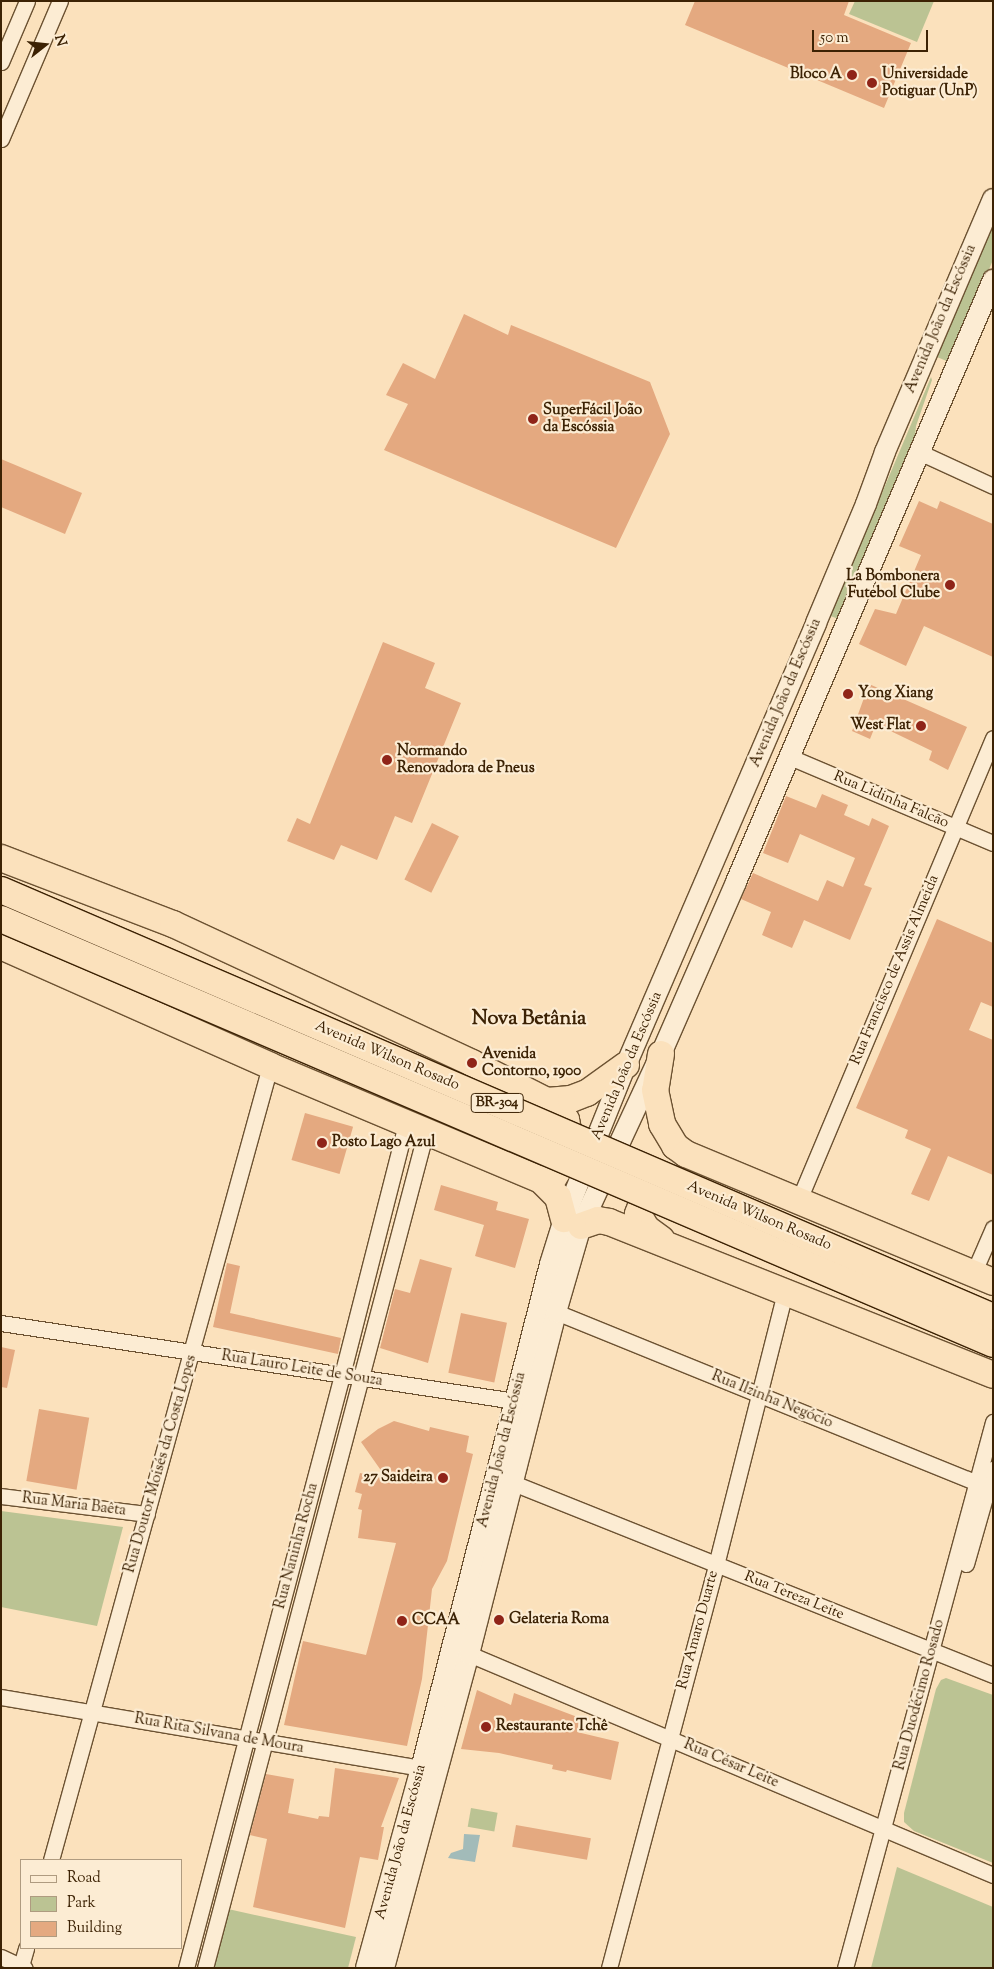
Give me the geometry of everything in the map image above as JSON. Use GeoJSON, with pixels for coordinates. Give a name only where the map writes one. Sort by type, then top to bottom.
{"type":"FeatureCollection","features":[{"type":"Feature","properties":{"kind":"highway"},"geometry":{"type":"LineString","coordinates":[[1,858],[173,924],[547,1101],[560,1111],[566,1120],[570,1139],[566,1158],[554,1177],[540,1180]]}},
{"type":"Feature","properties":{"kind":"highway","name":"Avenida Wilson Rosado"},"geometry":{"type":"LineString","coordinates":[[1,890],[993,1317]]}},
{"type":"Feature","properties":{"kind":"highway","name":"Avenida Wilson Rosado"},"geometry":{"type":"LineString","coordinates":[[1,919],[993,1344]]}},
{"type":"Feature","properties":{"kind":"highway"},"geometry":{"type":"LineString","coordinates":[[1,946],[270,1066],[540,1180],[558,1197],[573,1222],[598,1220],[609,1222],[993,1375]]}},
{"type":"Feature","properties":{"kind":"highway"},"geometry":{"type":"LineString","coordinates":[[661,1054],[655,1090],[662,1124],[675,1146],[686,1154],[983,1278]]}},
{"type":"Feature","properties":{"kind":"highway"},"geometry":{"type":"LineString","coordinates":[[547,1101],[571,1100],[587,1093],[626,1065]]}},
{"type":"Feature","properties":{"kind":"highway"},"geometry":{"type":"LineString","coordinates":[[675,1249],[646,1228],[640,1221],[638,1214],[651,1176],[660,1164],[668,1160],[675,1159],[714,1166]]}},
{"type":"Feature","properties":{"kind":"main road","name":"Avenida João da Escóssia"},"geometry":{"type":"LineString","coordinates":[[366,1968],[429,1770],[470,1654],[556,1312],[573,1222],[626,1065],[816,623],[924,360],[993,199]]}},
{"type":"Feature","properties":{"kind":"main road","name":"Avenida João da Escóssia"},"geometry":{"type":"LineString","coordinates":[[384,1968],[515,1401],[550,1264],[661,1054],[993,280]]}},
{"type":"Feature","properties":{"kind":"main road"},"geometry":{"type":"LineString","coordinates":[[924,360],[933,366],[938,376],[927,410],[926,421],[928,430]]}},
{"type":"Feature","properties":{"kind":"main road"},"geometry":{"type":"LineString","coordinates":[[809,712],[816,677],[830,637],[826,626],[816,623]]}},
{"type":"Feature","properties":{"kind":"main road"},"geometry":{"type":"LineString","coordinates":[[736,882],[723,881],[720,874],[744,815],[749,779]]}},
{"type":"Feature","properties":{"kind":"street"},"geometry":{"type":"LineString","coordinates":[[1,62],[26,1]]}},
{"type":"Feature","properties":{"kind":"street"},"geometry":{"type":"LineString","coordinates":[[1,139],[60,1]]}},
{"type":"Feature","properties":{"kind":"street"},"geometry":{"type":"LineString","coordinates":[[919,452],[993,486]]}},
{"type":"Feature","properties":{"kind":"street","name":"Rua Francisco de Assis Almeida"},"geometry":{"type":"LineString","coordinates":[[798,1202],[954,826],[993,738]]}},
{"type":"Feature","properties":{"kind":"street","name":"Rua Lidinha Falcão"},"geometry":{"type":"LineString","coordinates":[[790,757],[993,843]]}},
{"type":"Feature","properties":{"kind":"street","name":"Rua Doutor Moisés da Costa Lopes"},"geometry":{"type":"LineString","coordinates":[[51,1859],[270,1066]]}},
{"type":"Feature","properties":{"kind":"street","name":"Rua Naninha Rocha"},"geometry":{"type":"LineString","coordinates":[[186,1968],[342,1375],[416,1127]]}},
{"type":"Feature","properties":{"kind":"street","name":"Rua Naninha Rocha"},"geometry":{"type":"LineString","coordinates":[[205,1968],[359,1378],[416,1127]]}},
{"type":"Feature","properties":{"kind":"street"},"geometry":{"type":"LineString","coordinates":[[983,1278],[993,1228]]}},
{"type":"Feature","properties":{"kind":"street","name":"Rua Amaro Duarte"},"geometry":{"type":"LineString","coordinates":[[609,1968],[786,1293]]}},
{"type":"Feature","properties":{"kind":"street","name":"Rua Ilzinha Negócio"},"geometry":{"type":"LineString","coordinates":[[556,1312],[983,1485]]}},
{"type":"Feature","properties":{"kind":"street","name":"Rua Lauro Leite de Souza"},"geometry":{"type":"LineString","coordinates":[[1,1323],[515,1401]]}},
{"type":"Feature","properties":{"kind":"street","name":"Rua Duodécimo Rosado"},"geometry":{"type":"LineString","coordinates":[[855,1968],[888,1830],[983,1485],[993,1422]]}},
{"type":"Feature","properties":{"kind":"street","name":"Rua Duodécimo Rosado"},"geometry":{"type":"LineString","coordinates":[[983,1485],[993,1469]]}},
{"type":"Feature","properties":{"kind":"street","name":"Rua Tereza Leite"},"geometry":{"type":"LineString","coordinates":[[512,1483],[993,1675]]}},
{"type":"Feature","properties":{"kind":"street","name":"Rua Maria Baêta"},"geometry":{"type":"LineString","coordinates":[[1,1496],[147,1514]]}},
{"type":"Feature","properties":{"kind":"street","name":"Rua César Leite"},"geometry":{"type":"LineString","coordinates":[[470,1654],[993,1875]]}},
{"type":"Feature","properties":{"kind":"street","name":"Rua Rita Silvana de Moura"},"geometry":{"type":"LineString","coordinates":[[1,1697],[429,1770]]}},
{"type":"Feature","properties":{"kind":"street","name":"Rua Duodécimo Rosado"},"geometry":{"type":"LineString","coordinates":[[845,1968],[888,1830]]}},
{"type":"Feature","properties":{"kind":"street"},"geometry":{"type":"LineString","coordinates":[[1,1957],[23,1967],[26,1949]]}},
{"type":"Feature","properties":{"kind":"green space"},"geometry":{"type":"Polygon","coordinates":[[[855,1],[934,1],[917,42],[849,14],[855,1]]]}},
{"type":"Feature","properties":{"kind":"green space"},"geometry":{"type":"Polygon","coordinates":[[[993,225],[993,260],[949,362],[937,357],[993,225]]]}},
{"type":"Feature","properties":{"kind":"green space"},"geometry":{"type":"Polygon","coordinates":[[[931,377],[932,380],[916,426],[914,448],[839,619],[830,616],[931,377]]]}},
{"type":"Feature","properties":{"kind":"green space"},"geometry":{"type":"Polygon","coordinates":[[[1,1511],[123,1527],[97,1626],[1,1607],[1,1511]]]}},
{"type":"Feature","properties":{"kind":"green space"},"geometry":{"type":"Polygon","coordinates":[[[946,1678],[993,1695],[993,1863],[914,1831],[904,1822],[904,1813],[936,1689],[941,1680],[946,1678]]]}},
{"type":"Feature","properties":{"kind":"green space"},"geometry":{"type":"Polygon","coordinates":[[[471,1808],[498,1813],[494,1831],[468,1827],[471,1808]]]}},
{"type":"Feature","properties":{"kind":"green space"},"geometry":{"type":"Polygon","coordinates":[[[897,1867],[993,1907],[993,1968],[871,1968],[897,1867]]]}},
{"type":"Feature","properties":{"kind":"green space"},"geometry":{"type":"Polygon","coordinates":[[[228,1909],[356,1937],[348,1968],[214,1968],[228,1909]]]}},
{"type":"Feature","properties":{"kind":"water"},"geometry":{"type":"Polygon","coordinates":[[[464,1834],[480,1835],[475,1862],[448,1858],[451,1853],[463,1849],[464,1834]]]}},
{"type":"Feature","properties":{"kind":"building","name":"Bloco A"},"geometry":{"type":"Polygon","coordinates":[[[695,1],[849,1],[844,15],[911,43],[884,108],[685,25],[695,1]]]}},
{"type":"Feature","properties":{"kind":"building","name":"SuperFácil João da Escóssia"},"geometry":{"type":"Polygon","coordinates":[[[464,314],[508,335],[511,325],[650,382],[670,434],[616,548],[384,450],[408,404],[386,395],[403,363],[435,379],[464,314]]]}},
{"type":"Feature","properties":{"kind":"building"},"geometry":{"type":"Polygon","coordinates":[[[1,459],[82,493],[65,534],[1,507],[1,459]]]}},
{"type":"Feature","properties":{"kind":"building","name":"La Bombonera Futebol Clube"},"geometry":{"type":"Polygon","coordinates":[[[919,501],[937,509],[940,501],[993,524],[993,657],[924,626],[906,666],[859,644],[875,609],[896,614],[921,555],[899,546],[919,501]]]}},
{"type":"Feature","properties":{"kind":"building","name":"Normando Renovadora de Pneus"},"geometry":{"type":"Polygon","coordinates":[[[383,642],[435,663],[425,688],[461,703],[412,823],[395,816],[377,860],[341,845],[334,860],[287,841],[297,818],[310,824],[383,642]]]}},
{"type":"Feature","properties":{"kind":"building","name":"West Flat"},"geometry":{"type":"Polygon","coordinates":[[[869,684],[967,727],[948,770],[929,760],[932,751],[876,724],[870,739],[852,731],[869,684]]]}},
{"type":"Feature","properties":{"kind":"building"},"geometry":{"type":"Polygon","coordinates":[[[822,794],[848,805],[844,815],[869,826],[872,818],[889,826],[864,885],[872,888],[850,940],[804,920],[792,948],[762,935],[771,912],[741,899],[753,873],[818,901],[827,880],[843,887],[855,858],[800,834],[788,863],[763,853],[786,796],[816,808],[822,794]]]}},
{"type":"Feature","properties":{"kind":"building"},"geometry":{"type":"Polygon","coordinates":[[[432,823],[459,836],[431,893],[404,880],[432,823]]]}},
{"type":"Feature","properties":{"kind":"building"},"geometry":{"type":"Polygon","coordinates":[[[937,919],[993,943],[993,1007],[981,1002],[969,1030],[993,1040],[993,1175],[948,1156],[929,1201],[911,1194],[931,1149],[905,1138],[908,1130],[856,1108],[937,919]]]}},
{"type":"Feature","properties":{"kind":"building","name":"Posto Lago Azul"},"geometry":{"type":"Polygon","coordinates":[[[305,1113],[353,1127],[340,1174],[291,1160],[305,1113]]]}},
{"type":"Feature","properties":{"kind":"building"},"geometry":{"type":"Polygon","coordinates":[[[441,1185],[498,1202],[496,1210],[529,1219],[515,1268],[475,1256],[484,1225],[434,1210],[441,1185]]]}},
{"type":"Feature","properties":{"kind":"building"},"geometry":{"type":"Polygon","coordinates":[[[420,1259],[452,1268],[428,1363],[380,1348],[395,1289],[410,1293],[420,1259]]]}},
{"type":"Feature","properties":{"kind":"building"},"geometry":{"type":"Polygon","coordinates":[[[227,1263],[240,1266],[230,1313],[341,1338],[338,1354],[213,1327],[227,1263]]]}},
{"type":"Feature","properties":{"kind":"building"},"geometry":{"type":"Polygon","coordinates":[[[461,1313],[507,1323],[494,1382],[448,1373],[461,1313]]]}},
{"type":"Feature","properties":{"kind":"building"},"geometry":{"type":"Polygon","coordinates":[[[1,1347],[15,1350],[7,1388],[1,1387],[1,1347]]]}},
{"type":"Feature","properties":{"kind":"building"},"geometry":{"type":"Polygon","coordinates":[[[39,1409],[89,1418],[77,1490],[26,1481],[39,1409]]]}},
{"type":"Feature","properties":{"kind":"building"},"geometry":{"type":"Polygon","coordinates":[[[394,1421],[429,1431],[430,1427],[469,1436],[466,1452],[473,1454],[447,1561],[432,1589],[422,1679],[407,1746],[284,1725],[303,1641],[366,1655],[396,1543],[358,1538],[362,1510],[358,1509],[362,1494],[355,1492],[360,1473],[387,1479],[361,1442],[378,1429],[394,1421]]]}},
{"type":"Feature","properties":{"kind":"building"},"geometry":{"type":"Polygon","coordinates":[[[477,1690],[511,1705],[514,1693],[580,1718],[577,1732],[619,1742],[611,1780],[567,1770],[566,1772],[552,1769],[553,1765],[499,1753],[461,1749],[477,1690]]]}},
{"type":"Feature","properties":{"kind":"building"},"geometry":{"type":"Polygon","coordinates":[[[335,1768],[399,1778],[381,1827],[384,1827],[378,1860],[360,1857],[345,1928],[253,1907],[267,1839],[250,1835],[266,1774],[294,1779],[288,1813],[318,1819],[319,1816],[329,1817],[335,1768]]]}},
{"type":"Feature","properties":{"kind":"building"},"geometry":{"type":"Polygon","coordinates":[[[516,1825],[591,1838],[587,1860],[512,1847],[516,1825]]]}},
{"type":"Feature","properties":{"kind":"place","name":"Bloco A"},"geometry":{"type":"Point","coordinates":[852,75]}},
{"type":"Feature","properties":{"kind":"place","name":"Universidade Potiguar (UnP)"},"geometry":{"type":"Point","coordinates":[872,83]}},
{"type":"Feature","properties":{"kind":"place","name":"SuperFácil João da Escóssia"},"geometry":{"type":"Point","coordinates":[533,419]}},
{"type":"Feature","properties":{"kind":"place","name":"La Bombonera Futebol Clube"},"geometry":{"type":"Point","coordinates":[950,585]}},
{"type":"Feature","properties":{"kind":"place","name":"Yong Xiang"},"geometry":{"type":"Point","coordinates":[848,694]}},
{"type":"Feature","properties":{"kind":"place","name":"West Flat"},"geometry":{"type":"Point","coordinates":[921,726]}},
{"type":"Feature","properties":{"kind":"place","name":"Normando Renovadora de Pneus"},"geometry":{"type":"Point","coordinates":[387,760]}},
{"type":"Feature","properties":{"kind":"place","name":"Avenida Contorno, 1900"},"geometry":{"type":"Point","coordinates":[472,1063]}},
{"type":"Feature","properties":{"kind":"place","name":"Posto Lago Azul"},"geometry":{"type":"Point","coordinates":[322,1143]}},
{"type":"Feature","properties":{"kind":"place","name":"27 Saideira"},"geometry":{"type":"Point","coordinates":[443,1478]}},
{"type":"Feature","properties":{"kind":"place","name":"Gelateria Roma"},"geometry":{"type":"Point","coordinates":[499,1620]}},
{"type":"Feature","properties":{"kind":"place","name":"CCAA"},"geometry":{"type":"Point","coordinates":[402,1621]}},
{"type":"Feature","properties":{"kind":"place","name":"Restaurante Tchê"},"geometry":{"type":"Point","coordinates":[486,1727]}},
{"type":"Feature","properties":{"kind":"district","name":"Nova Betânia"},"geometry":{"type":"Point","coordinates":[529,1019]}}]}
